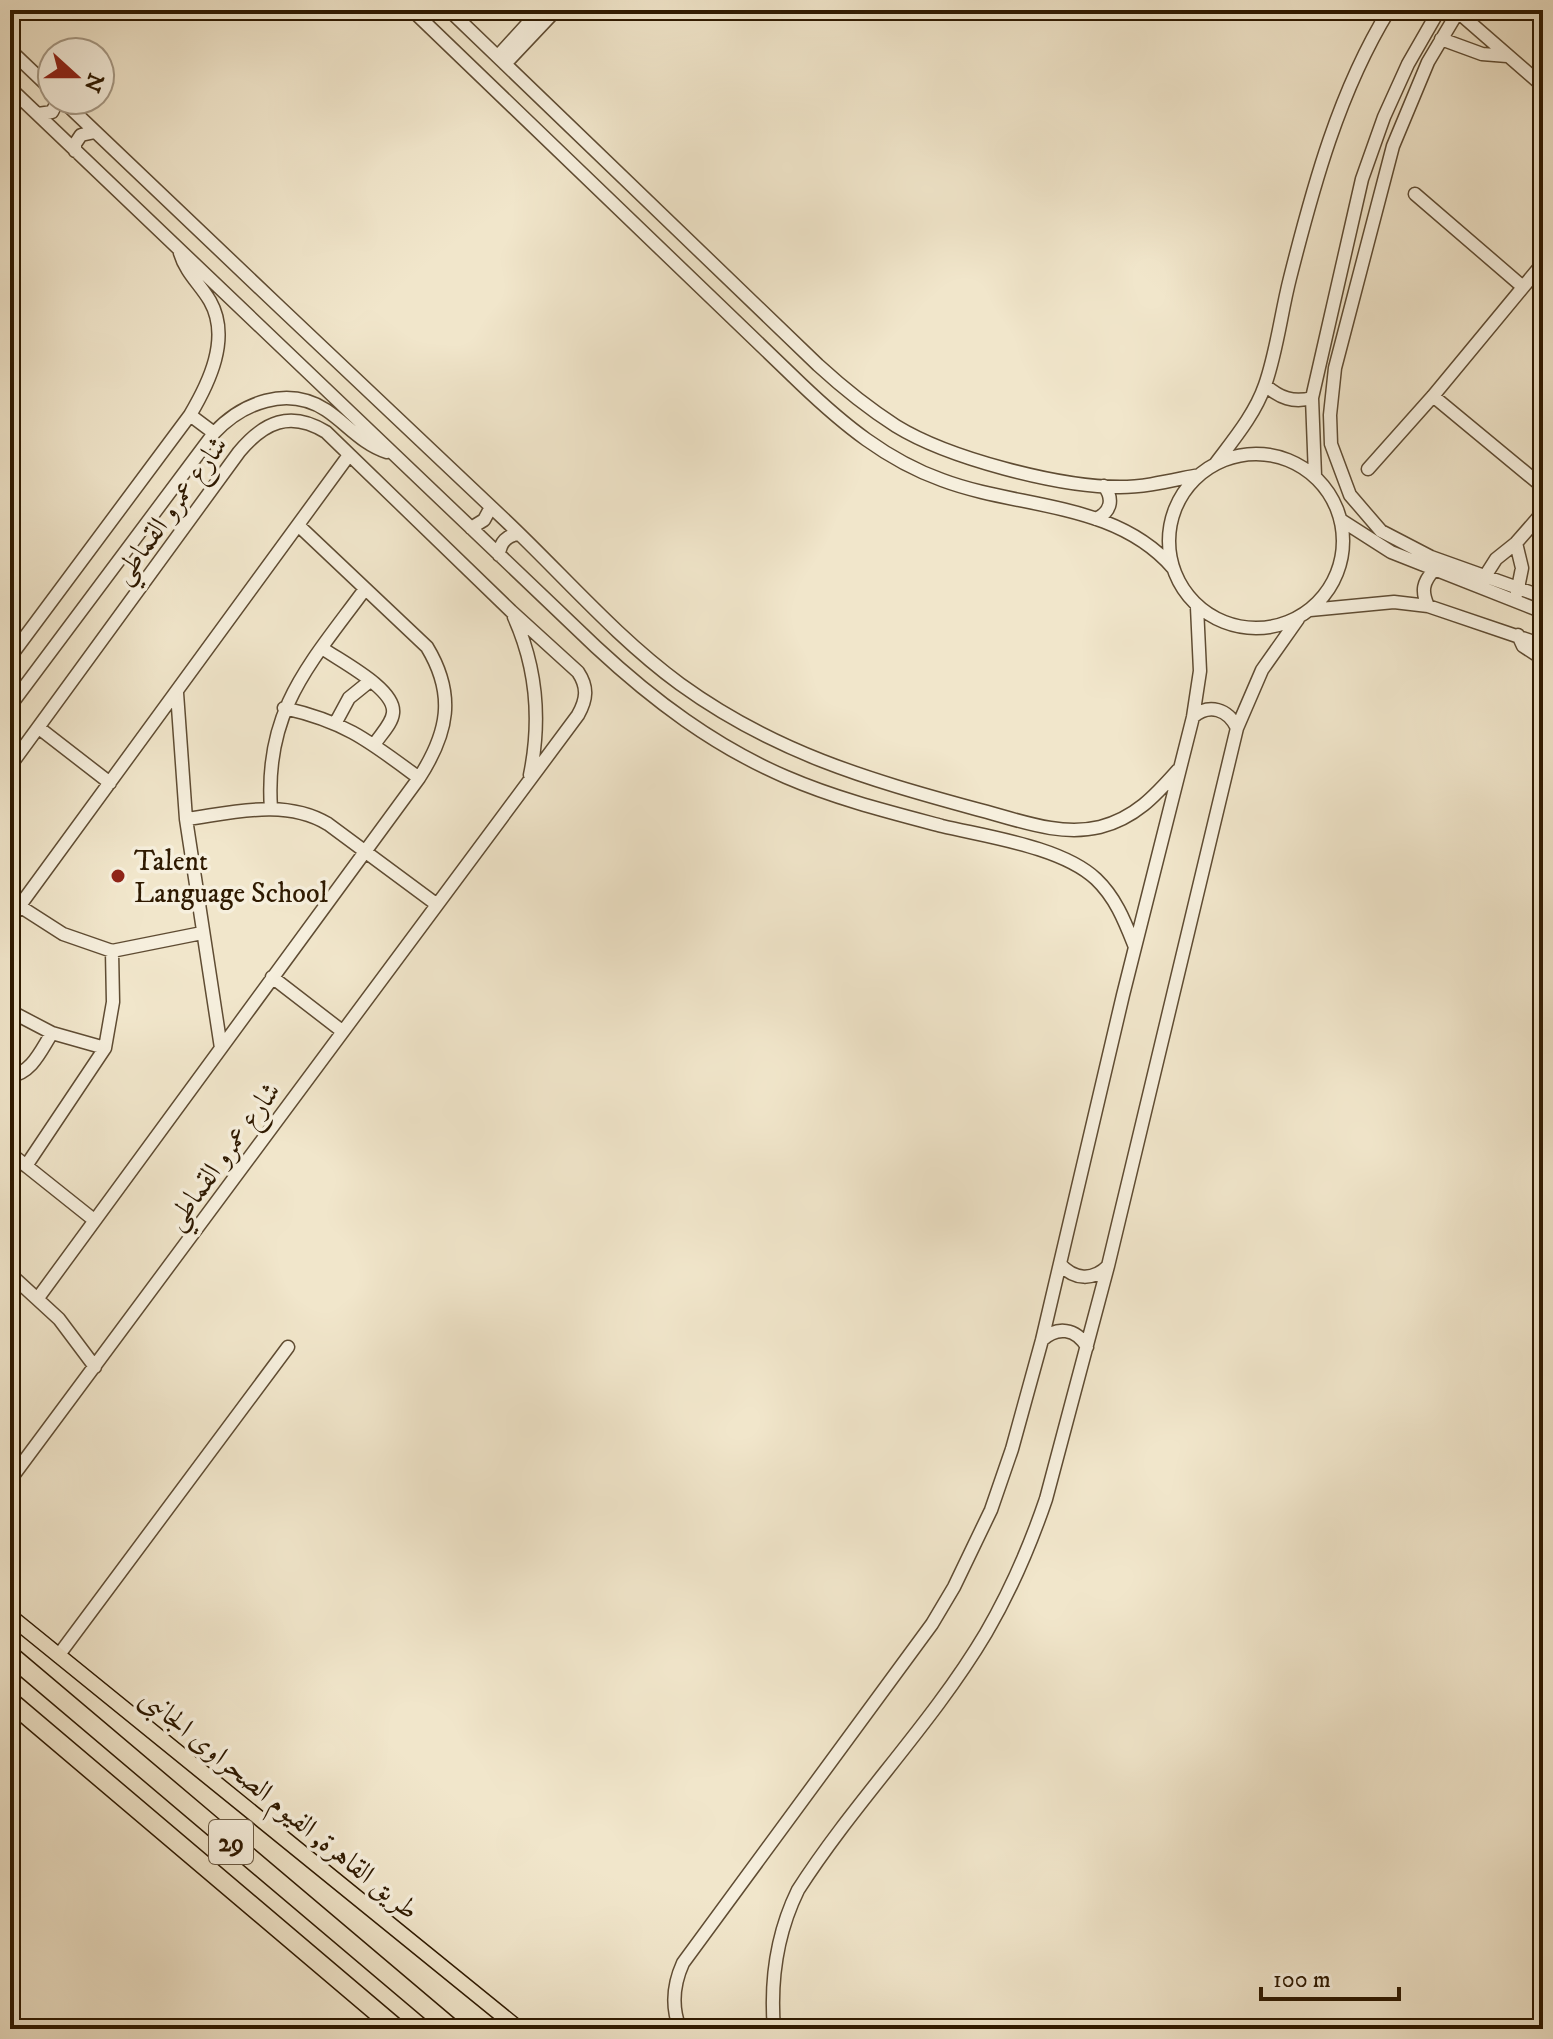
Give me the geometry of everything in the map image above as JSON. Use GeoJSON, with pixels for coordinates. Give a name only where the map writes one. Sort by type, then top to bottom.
{"type":"FeatureCollection","features":[{"type":"Feature","properties":{"kind":"highway","name":"29"},"geometry":{"type":"LineString","coordinates":[[10,1655],[452,2029]]}},
{"type":"Feature","properties":{"kind":"highway","name":"29"},"geometry":{"type":"LineString","coordinates":[[10,1701],[397,2029]]}},
{"type":"Feature","properties":{"kind":"main road","name":"طريق القاهرة, الفيوم الصحراوى الجانبى"},"geometry":{"type":"LineString","coordinates":[[10,1616],[519,2029]]}},
{"type":"Feature","properties":{"kind":"street"},"geometry":{"type":"LineString","coordinates":[[412,10],[824,406],[880,450],[939,480],[1096,519],[1141,539],[1173,568]]}},
{"type":"Feature","properties":{"kind":"street"},"geometry":{"type":"LineString","coordinates":[[449,10],[818,365],[857,399],[896,426],[956,454],[1066,481],[1104,486],[1140,486],[1199,475]]}},
{"type":"Feature","properties":{"kind":"street"},"geometry":{"type":"LineString","coordinates":[[502,60],[539,17],[556,10]]}},
{"type":"Feature","properties":{"kind":"street"},"geometry":{"type":"LineString","coordinates":[[1216,463],[1240,430],[1265,385],[1288,283],[1321,163],[1355,74],[1389,10]]}},
{"type":"Feature","properties":{"kind":"street"},"geometry":{"type":"LineString","coordinates":[[1315,476],[1312,398],[1362,179],[1384,117],[1408,64],[1439,10]]}},
{"type":"Feature","properties":{"kind":"street"},"geometry":{"type":"LineString","coordinates":[[1543,86],[1459,11],[1413,95],[1393,146],[1335,368],[1330,415],[1331,444],[1350,495],[1381,531],[1482,581],[1517,594],[1543,597]]}},
{"type":"Feature","properties":{"kind":"street"},"geometry":{"type":"LineString","coordinates":[[1441,39],[1482,54],[1508,56]]}},
{"type":"Feature","properties":{"kind":"street"},"geometry":{"type":"LineString","coordinates":[[10,50],[36,75]]}},
{"type":"Feature","properties":{"kind":"street"},"geometry":{"type":"LineString","coordinates":[[10,88],[36,112]]}},
{"type":"Feature","properties":{"kind":"street"},"geometry":{"type":"LineString","coordinates":[[40,116],[623,672],[679,717],[734,751],[786,777],[864,806],[1043,851],[1079,866],[1095,878],[1120,909],[1135,947]]}},
{"type":"Feature","properties":{"kind":"street"},"geometry":{"type":"LineString","coordinates":[[78,116],[636,648],[704,700],[753,730],[863,778],[1049,828],[1087,829],[1123,819],[1154,797],[1180,768]]}},
{"type":"Feature","properties":{"kind":"street"},"geometry":{"type":"LineString","coordinates":[[75,151],[75,144],[81,135],[95,132]]}},
{"type":"Feature","properties":{"kind":"street"},"geometry":{"type":"LineString","coordinates":[[1415,194],[1523,287]]}},
{"type":"Feature","properties":{"kind":"street"},"geometry":{"type":"LineString","coordinates":[[637,226],[647,221],[652,205]]}},
{"type":"Feature","properties":{"kind":"street"},"geometry":{"type":"LineString","coordinates":[[666,255],[671,242],[684,236]]}},
{"type":"Feature","properties":{"kind":"street"},"geometry":{"type":"LineString","coordinates":[[10,657],[190,415],[211,372],[219,327],[211,302],[187,271],[179,250]]}},
{"type":"Feature","properties":{"kind":"street"},"geometry":{"type":"LineString","coordinates":[[1368,469],[1543,263]]}},
{"type":"Feature","properties":{"kind":"street"},"geometry":{"type":"LineString","coordinates":[[1265,385],[1286,399],[1302,401],[1312,398]]}},
{"type":"Feature","properties":{"kind":"street"},"geometry":{"type":"LineString","coordinates":[[1433,396],[1543,487]]}},
{"type":"Feature","properties":{"kind":"street"},"geometry":{"type":"LineString","coordinates":[[10,706],[214,433],[235,413],[247,406],[273,399],[301,400],[324,408],[371,446],[393,454]]}},
{"type":"Feature","properties":{"kind":"street"},"geometry":{"type":"LineString","coordinates":[[190,415],[214,433]]}},
{"type":"Feature","properties":{"kind":"street","name":"شارع عمرو القماطي"},"geometry":{"type":"LineString","coordinates":[[10,766],[249,440],[272,424],[300,421],[326,432],[578,672],[586,693],[578,715],[10,1480]]}},
{"type":"Feature","properties":{"kind":"street"},"geometry":{"type":"LineString","coordinates":[[774,2029],[773,1969],[788,1909],[809,1873],[964,1667],[1003,1603],[1024,1557],[1046,1499],[1108,1266],[1237,728],[1262,670],[1298,619],[1332,584],[1342,553],[1341,520],[1331,496],[1315,476],[1293,462],[1268,454],[1241,455],[1216,463],[1199,475],[1178,502],[1169,534],[1173,568],[1183,589],[1197,607],[1219,621],[1244,628],[1270,628],[1298,619]]}},
{"type":"Feature","properties":{"kind":"street"},"geometry":{"type":"LineString","coordinates":[[10,919],[15,903],[110,783],[349,455]]}},
{"type":"Feature","properties":{"kind":"street"},"geometry":{"type":"LineString","coordinates":[[1096,519],[1109,507],[1109,494],[1104,486]]}},
{"type":"Feature","properties":{"kind":"street"},"geometry":{"type":"LineString","coordinates":[[471,528],[484,520],[491,507]]}},
{"type":"Feature","properties":{"kind":"street"},"geometry":{"type":"LineString","coordinates":[[1482,581],[1496,559],[1516,543],[1543,512]]}},
{"type":"Feature","properties":{"kind":"street"},"geometry":{"type":"LineString","coordinates":[[1341,520],[1391,552],[1434,570],[1482,581]]}},
{"type":"Feature","properties":{"kind":"street"},"geometry":{"type":"LineString","coordinates":[[38,1298],[419,778],[439,740],[446,699],[443,680],[427,647],[299,526]]}},
{"type":"Feature","properties":{"kind":"street"},"geometry":{"type":"LineString","coordinates":[[499,555],[506,538],[519,534]]}},
{"type":"Feature","properties":{"kind":"street"},"geometry":{"type":"LineString","coordinates":[[1516,543],[1522,568],[1517,594]]}},
{"type":"Feature","properties":{"kind":"street"},"geometry":{"type":"LineString","coordinates":[[1428,606],[1423,591],[1427,577],[1434,570]]}},
{"type":"Feature","properties":{"kind":"street"},"geometry":{"type":"LineString","coordinates":[[271,809],[271,758],[284,708],[301,677],[365,589]]}},
{"type":"Feature","properties":{"kind":"street"},"geometry":{"type":"LineString","coordinates":[[1517,594],[1543,612]]}},
{"type":"Feature","properties":{"kind":"street"},"geometry":{"type":"LineString","coordinates":[[1310,610],[1394,602],[1428,606],[1543,645]]}},
{"type":"Feature","properties":{"kind":"street"},"geometry":{"type":"LineString","coordinates":[[680,2029],[674,1992],[688,1954],[932,1624],[979,1536],[1001,1482],[1042,1340],[1193,717],[1200,671],[1197,607]]}},
{"type":"Feature","properties":{"kind":"street","name":"شارع عمرو القماطي"},"geometry":{"type":"LineString","coordinates":[[511,611],[526,649],[535,690],[536,734],[529,779]]}},
{"type":"Feature","properties":{"kind":"street"},"geometry":{"type":"LineString","coordinates":[[1518,635],[1523,646],[1543,659]]}},
{"type":"Feature","properties":{"kind":"street"},"geometry":{"type":"LineString","coordinates":[[322,648],[390,696],[394,710],[389,724],[374,745]]}},
{"type":"Feature","properties":{"kind":"street"},"geometry":{"type":"LineString","coordinates":[[336,722],[349,698],[370,681]]}},
{"type":"Feature","properties":{"kind":"street"},"geometry":{"type":"LineString","coordinates":[[177,693],[186,819],[221,1048]]}},
{"type":"Feature","properties":{"kind":"street"},"geometry":{"type":"LineString","coordinates":[[284,708],[336,722],[419,778]]}},
{"type":"Feature","properties":{"kind":"street"},"geometry":{"type":"LineString","coordinates":[[1193,717],[1201,711],[1218,710],[1232,719],[1237,728]]}},
{"type":"Feature","properties":{"kind":"street"},"geometry":{"type":"LineString","coordinates":[[39,728],[110,783]]}},
{"type":"Feature","properties":{"kind":"street"},"geometry":{"type":"LineString","coordinates":[[186,819],[271,809],[310,815],[328,824],[436,904]]}},
{"type":"Feature","properties":{"kind":"street"},"geometry":{"type":"LineString","coordinates":[[1043,851],[1053,839],[1049,828]]}},
{"type":"Feature","properties":{"kind":"street"},"geometry":{"type":"LineString","coordinates":[[15,903],[63,934],[112,951],[202,933]]}},
{"type":"Feature","properties":{"kind":"street"},"geometry":{"type":"LineString","coordinates":[[26,1166],[105,1048],[113,1002],[112,951]]}},
{"type":"Feature","properties":{"kind":"street"},"geometry":{"type":"LineString","coordinates":[[272,977],[342,1031]]}},
{"type":"Feature","properties":{"kind":"street"},"geometry":{"type":"LineString","coordinates":[[10,1011],[52,1033],[105,1048]]}},
{"type":"Feature","properties":{"kind":"street"},"geometry":{"type":"LineString","coordinates":[[10,1076],[19,1075],[30,1067],[52,1033]]}},
{"type":"Feature","properties":{"kind":"street"},"geometry":{"type":"LineString","coordinates":[[10,1153],[94,1220]]}},
{"type":"Feature","properties":{"kind":"street"},"geometry":{"type":"LineString","coordinates":[[1060,1264],[1080,1277],[1092,1276],[1108,1266]]}},
{"type":"Feature","properties":{"kind":"street"},"geometry":{"type":"LineString","coordinates":[[10,1274],[69,1330],[95,1367]]}},
{"type":"Feature","properties":{"kind":"street"},"geometry":{"type":"LineString","coordinates":[[1042,1340],[1058,1331],[1069,1331],[1080,1337],[1087,1347]]}},
{"type":"Feature","properties":{"kind":"street"},"geometry":{"type":"LineString","coordinates":[[58,1656],[288,1347]]}},
{"type":"Feature","properties":{"kind":"place","name":"Talent Language School"},"geometry":{"type":"Point","coordinates":[118,876]}}]}
